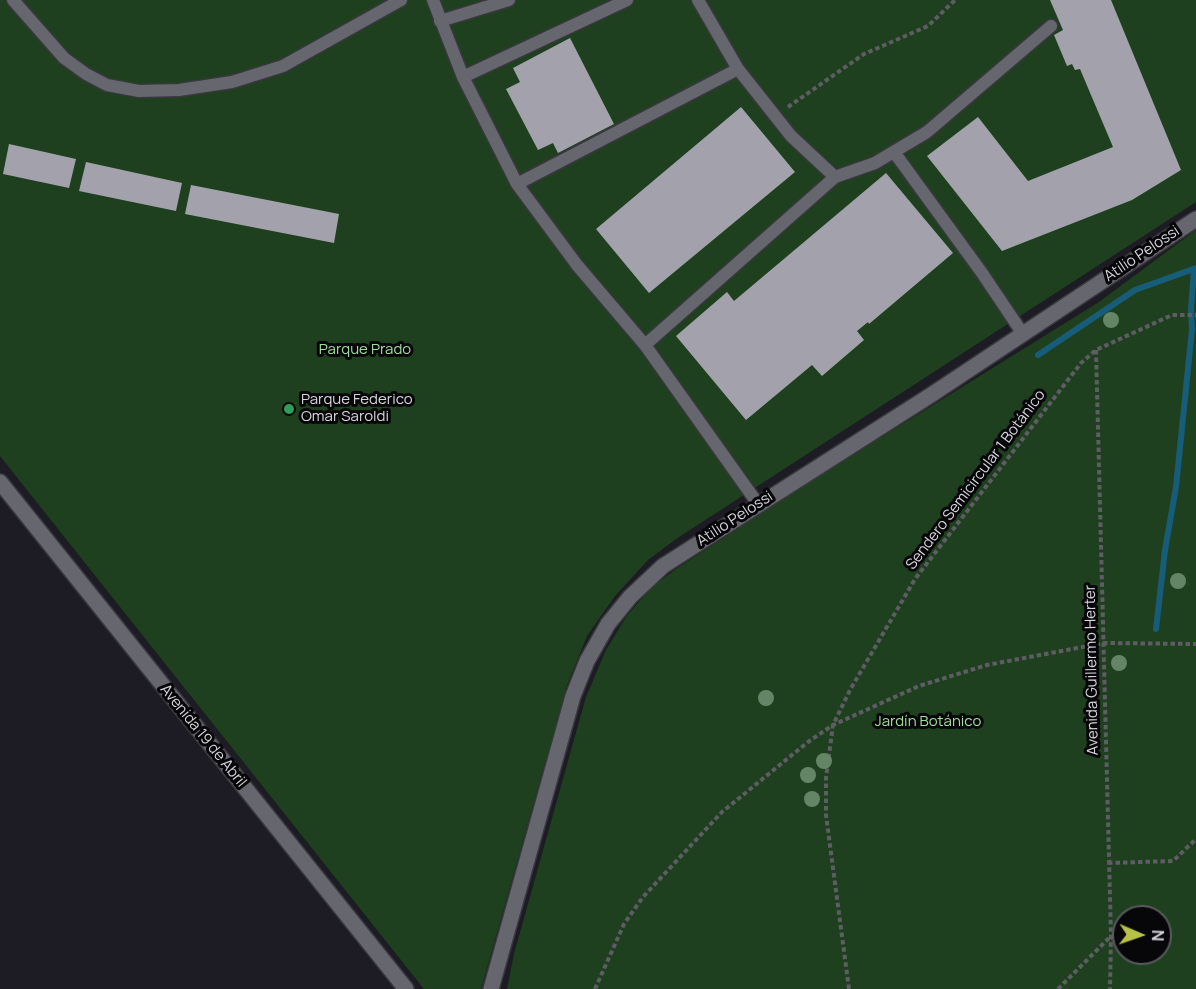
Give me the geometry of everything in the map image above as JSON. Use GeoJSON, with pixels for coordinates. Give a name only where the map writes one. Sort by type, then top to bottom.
{"type":"FeatureCollection","features":[{"type":"Feature","properties":{"kind":"street","name":"Atilio Pelossi"},"geometry":{"type":"LineString","coordinates":[[491,989],[573,696],[587,661],[608,624],[630,597],[680,555],[931,395],[1196,219]]}},
{"type":"Feature","properties":{"kind":"street","name":"Avenida 19 de Abril"},"geometry":{"type":"LineString","coordinates":[[0,482],[406,989]]}},
{"type":"Feature","properties":{"kind":"lane"},"geometry":{"type":"LineString","coordinates":[[13,0],[64,58],[86,74],[107,85],[139,91],[179,90],[232,81],[283,66],[401,0]]}},
{"type":"Feature","properties":{"kind":"lane"},"geometry":{"type":"LineString","coordinates":[[433,0],[463,77],[517,184],[578,266],[645,345],[758,504]]}},
{"type":"Feature","properties":{"kind":"lane"},"geometry":{"type":"LineString","coordinates":[[440,21],[509,0]]}},
{"type":"Feature","properties":{"kind":"lane"},"geometry":{"type":"LineString","coordinates":[[463,77],[627,0]]}},
{"type":"Feature","properties":{"kind":"lane"},"geometry":{"type":"LineString","coordinates":[[698,0],[738,69],[775,117],[791,136],[835,177]]}},
{"type":"Feature","properties":{"kind":"lane"},"geometry":{"type":"LineString","coordinates":[[645,345],[835,177],[875,163],[927,132],[1051,26]]}},
{"type":"Feature","properties":{"kind":"lane"},"geometry":{"type":"LineString","coordinates":[[517,184],[738,69]]}},
{"type":"Feature","properties":{"kind":"lane"},"geometry":{"type":"LineString","coordinates":[[894,152],[982,273],[1023,334]]}},
{"type":"Feature","properties":{"kind":"path"},"geometry":{"type":"LineString","coordinates":[[775,117],[864,54],[928,26],[955,0]]}},
{"type":"Feature","properties":{"kind":"path","name":"Sendero Semicircular 1 Botánico"},"geometry":{"type":"LineString","coordinates":[[833,725],[850,690],[915,579],[1081,363],[1096,350],[1172,315],[1196,315]]}},
{"type":"Feature","properties":{"kind":"path","name":"Avenida Guillermo Herter"},"geometry":{"type":"LineString","coordinates":[[1096,350],[1111,936],[1110,989]]}},
{"type":"Feature","properties":{"kind":"path"},"geometry":{"type":"LineString","coordinates":[[594,989],[624,924],[643,897],[722,812],[808,742],[833,725],[919,686],[987,665],[1104,643],[1196,644]]}},
{"type":"Feature","properties":{"kind":"path"},"geometry":{"type":"LineString","coordinates":[[833,725],[826,778],[826,815],[849,989]]}},
{"type":"Feature","properties":{"kind":"path"},"geometry":{"type":"LineString","coordinates":[[1108,863],[1173,861],[1196,839]]}},
{"type":"Feature","properties":{"kind":"path"},"geometry":{"type":"LineString","coordinates":[[1058,989],[1111,936]]}},
{"type":"Feature","properties":{"kind":"green space","name":"Parque Prado"},"geometry":{"type":"Polygon","coordinates":[[[0,0],[1196,0],[1196,202],[676,539],[648,560],[615,596],[587,636],[567,685],[481,989],[424,989],[0,456],[0,0]]]}},
{"type":"Feature","properties":{"kind":"green space","name":"Jardín Botánico"},"geometry":{"type":"Polygon","coordinates":[[[1196,230],[1196,989],[507,989],[514,954],[586,697],[606,650],[626,617],[652,587],[814,479],[1099,302],[1196,230]]]}},
{"type":"Feature","properties":{"kind":"building"},"geometry":{"type":"Polygon","coordinates":[[[1050,0],[1111,0],[1181,170],[1132,200],[1002,251],[927,156],[978,117],[1028,181],[1113,147],[1080,69],[1075,70],[1072,64],[1067,66],[1054,35],[1063,30],[1050,0]]]}},
{"type":"Feature","properties":{"kind":"building"},"geometry":{"type":"Polygon","coordinates":[[[570,38],[614,124],[558,153],[553,143],[538,150],[506,89],[520,82],[513,68],[570,38]]]}},
{"type":"Feature","properties":{"kind":"building"},"geometry":{"type":"Polygon","coordinates":[[[741,107],[795,172],[649,293],[596,229],[741,107]]]}},
{"type":"Feature","properties":{"kind":"building"},"geometry":{"type":"Polygon","coordinates":[[[9,144],[76,159],[69,188],[3,174],[9,144]]]}},
{"type":"Feature","properties":{"kind":"building"},"geometry":{"type":"Polygon","coordinates":[[[86,162],[182,183],[176,211],[79,191],[86,162]]]}},
{"type":"Feature","properties":{"kind":"building"},"geometry":{"type":"Polygon","coordinates":[[[886,173],[953,253],[869,324],[868,322],[857,331],[864,340],[822,376],[812,365],[746,420],[676,336],[727,292],[734,301],[886,173]]]}},
{"type":"Feature","properties":{"kind":"building"},"geometry":{"type":"Polygon","coordinates":[[[191,185],[339,214],[334,243],[185,214],[191,185]]]}},
{"type":"Feature","properties":{"kind":"waterway"},"geometry":{"type":"LineString","coordinates":[[1038,355],[1135,290],[1196,268]]}},
{"type":"Feature","properties":{"kind":"waterway"},"geometry":{"type":"LineString","coordinates":[[1156,629],[1165,550],[1176,487],[1192,329],[1194,269]]}},
{"type":"Feature","properties":{"kind":"place","name":"Parque Federico Omar Saroldi"},"geometry":{"type":"Point","coordinates":[289,409]}}]}
